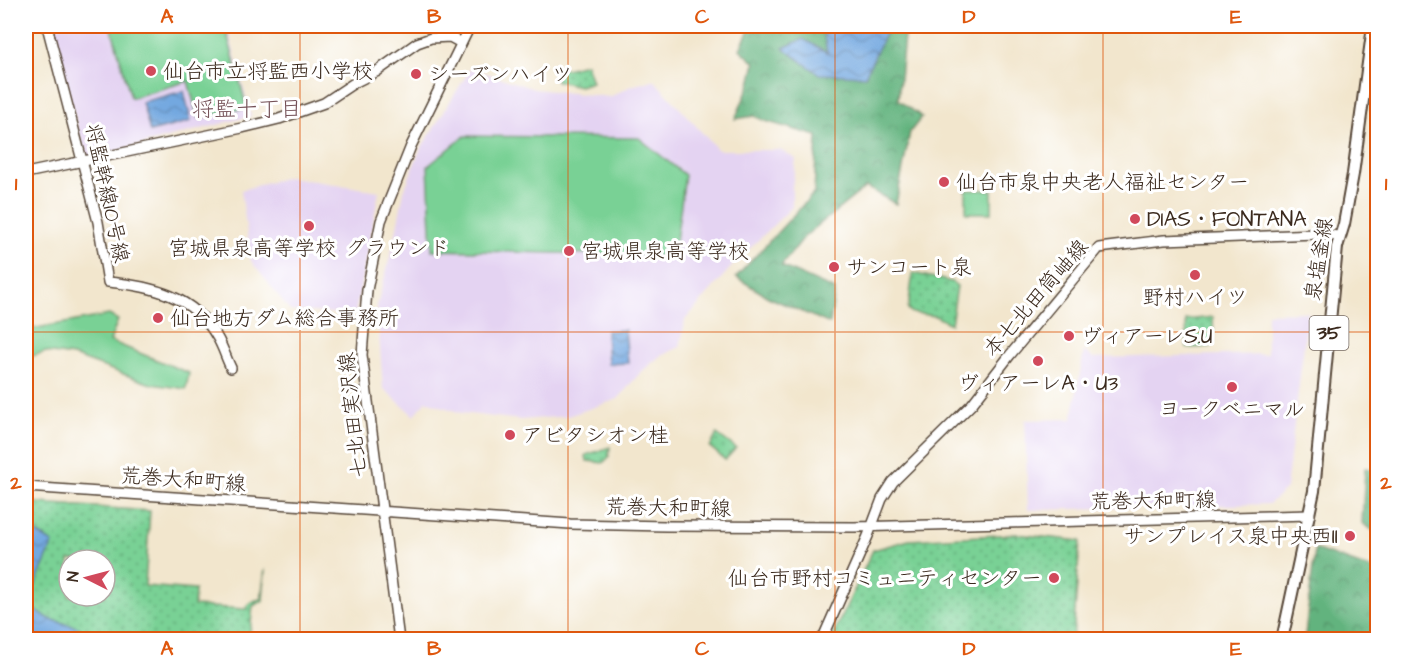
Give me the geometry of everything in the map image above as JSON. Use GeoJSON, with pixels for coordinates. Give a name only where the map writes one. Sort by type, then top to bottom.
{"type":"FeatureCollection","features":[{"type":"Feature","properties":{"kind":"main road","name":"泉塩釜線"},"geometry":{"type":"LineString","coordinates":[[1282,639],[1310,515],[1339,236],[1344,224],[1353,174],[1373,26]]}},
{"type":"Feature","properties":{"kind":"street","name":"将監幹線10号線"},"geometry":{"type":"LineString","coordinates":[[48,26],[99,222],[108,282],[166,292],[188,305],[207,322],[218,338],[231,368]]}},
{"type":"Feature","properties":{"kind":"street","name":"七北田実沢線"},"geometry":{"type":"LineString","coordinates":[[399,639],[362,355],[367,290],[381,221],[411,146],[470,26]]}},
{"type":"Feature","properties":{"kind":"street"},"geometry":{"type":"LineString","coordinates":[[26,173],[242,128],[296,113],[324,103],[354,83],[376,72],[417,43],[431,38],[450,37],[461,43]]}},
{"type":"Feature","properties":{"kind":"street","name":"本七北田筒岫線"},"geometry":{"type":"LineString","coordinates":[[822,639],[882,499],[893,482],[972,404],[1099,248],[1164,240],[1316,234],[1339,236]]}},
{"type":"Feature","properties":{"kind":"street","name":"荒巻大和町線"},"geometry":{"type":"LineString","coordinates":[[26,487],[570,524],[709,527],[871,526],[1310,515]]}},
{"type":"Feature","properties":{"kind":"shaded area","name":"仙台市立将監西小学校"},"geometry":{"type":"Polygon","coordinates":[[[51,26],[227,26],[251,116],[86,159],[51,26]]]}},
{"type":"Feature","properties":{"kind":"shaded area","name":"宮城県泉高等学校"},"geometry":{"type":"Polygon","coordinates":[[[471,68],[534,89],[610,97],[631,86],[654,80],[718,150],[780,150],[796,159],[792,207],[734,264],[685,320],[680,347],[660,356],[640,373],[618,399],[568,416],[521,420],[461,413],[426,401],[414,416],[383,388],[377,306],[395,238],[404,191],[420,150],[471,68]]]}},
{"type":"Feature","properties":{"kind":"shaded area","name":"宮城県泉高等学校 グラウンド"},"geometry":{"type":"Polygon","coordinates":[[[288,177],[379,191],[355,314],[290,311],[251,261],[241,190],[288,177]]]}},
{"type":"Feature","properties":{"kind":"shaded area"},"geometry":{"type":"Polygon","coordinates":[[[1308,312],[1286,489],[1269,504],[1028,510],[1025,420],[1072,419],[1084,351],[1093,358],[1267,354],[1267,313],[1308,312]]]}},
{"type":"Feature","properties":{"kind":"green space"},"geometry":{"type":"Polygon","coordinates":[[[111,26],[225,26],[247,108],[198,118],[188,81],[131,98],[111,26]]]}},
{"type":"Feature","properties":{"kind":"green space"},"geometry":{"type":"Polygon","coordinates":[[[751,26],[905,26],[898,100],[922,117],[910,132],[896,204],[866,187],[805,236],[781,266],[835,290],[830,324],[768,297],[736,277],[814,193],[817,136],[754,116],[735,119],[750,84],[755,63],[740,49],[751,26]]]}},
{"type":"Feature","properties":{"kind":"green space"},"geometry":{"type":"Polygon","coordinates":[[[586,64],[592,82],[580,86],[556,81],[556,67],[566,69],[586,64]]]}},
{"type":"Feature","properties":{"kind":"green space"},"geometry":{"type":"Polygon","coordinates":[[[465,136],[639,138],[685,175],[674,256],[432,250],[428,166],[465,136]]]}},
{"type":"Feature","properties":{"kind":"green space"},"geometry":{"type":"Polygon","coordinates":[[[966,190],[992,190],[992,213],[966,213],[966,190]]]}},
{"type":"Feature","properties":{"kind":"green space"},"geometry":{"type":"Polygon","coordinates":[[[913,273],[952,282],[957,286],[951,324],[935,316],[912,313],[908,309],[913,273]]]}},
{"type":"Feature","properties":{"kind":"green space"},"geometry":{"type":"Polygon","coordinates":[[[109,315],[118,320],[110,341],[189,373],[186,389],[151,384],[73,356],[45,352],[26,358],[26,330],[109,315]]]}},
{"type":"Feature","properties":{"kind":"green space"},"geometry":{"type":"Polygon","coordinates":[[[1213,317],[1214,342],[1210,347],[1187,348],[1186,320],[1213,317]]]}},
{"type":"Feature","properties":{"kind":"green space"},"geometry":{"type":"Polygon","coordinates":[[[717,434],[736,448],[725,460],[710,447],[717,434]]]}},
{"type":"Feature","properties":{"kind":"green space"},"geometry":{"type":"Polygon","coordinates":[[[610,447],[609,457],[603,463],[587,461],[586,455],[610,447]]]}},
{"type":"Feature","properties":{"kind":"green space"},"geometry":{"type":"Polygon","coordinates":[[[1365,468],[1377,470],[1377,533],[1362,523],[1365,468]]]}},
{"type":"Feature","properties":{"kind":"green space"},"geometry":{"type":"Polygon","coordinates":[[[26,502],[150,511],[145,586],[195,590],[194,606],[246,609],[252,602],[261,599],[265,569],[263,601],[253,606],[250,632],[252,638],[272,639],[26,639],[26,502]]]}},
{"type":"Feature","properties":{"kind":"green space"},"geometry":{"type":"Polygon","coordinates":[[[1017,534],[1080,541],[1073,639],[831,639],[873,550],[909,540],[1017,534]]]}},
{"type":"Feature","properties":{"kind":"green space"},"geometry":{"type":"Polygon","coordinates":[[[1315,549],[1377,571],[1377,639],[1311,639],[1305,635],[1315,549]]]}},
{"type":"Feature","properties":{"kind":"water"},"geometry":{"type":"Polygon","coordinates":[[[822,26],[889,26],[865,76],[819,74],[783,48],[803,39],[827,52],[822,26]]]}},
{"type":"Feature","properties":{"kind":"water"},"geometry":{"type":"Polygon","coordinates":[[[184,91],[191,121],[150,132],[142,102],[184,91]]]}},
{"type":"Feature","properties":{"kind":"water"},"geometry":{"type":"Polygon","coordinates":[[[625,330],[628,363],[608,364],[606,331],[625,330]]]}},
{"type":"Feature","properties":{"kind":"water"},"geometry":{"type":"Polygon","coordinates":[[[26,531],[35,532],[53,543],[31,595],[34,610],[50,619],[80,628],[78,639],[26,639],[26,531]]]}},
{"type":"Feature","properties":{"kind":"place","name":"仙台市立将監西小学校"},"geometry":{"type":"Point","coordinates":[151,71]}},
{"type":"Feature","properties":{"kind":"place","name":"シーズンハイツ"},"geometry":{"type":"Point","coordinates":[416,74]}},
{"type":"Feature","properties":{"kind":"place","name":"仙台市泉中央老人福祉センター"},"geometry":{"type":"Point","coordinates":[944,182]}},
{"type":"Feature","properties":{"kind":"place","name":"DIAS・FONTANA"},"geometry":{"type":"Point","coordinates":[1135,219]}},
{"type":"Feature","properties":{"kind":"place","name":"宮城県泉高等学校 グラウンド"},"geometry":{"type":"Point","coordinates":[309,226]}},
{"type":"Feature","properties":{"kind":"place","name":"宮城県泉高等学校"},"geometry":{"type":"Point","coordinates":[569,251]}},
{"type":"Feature","properties":{"kind":"place","name":"サンコート泉"},"geometry":{"type":"Point","coordinates":[834,267]}},
{"type":"Feature","properties":{"kind":"place","name":"野村ハイツ"},"geometry":{"type":"Point","coordinates":[1195,275]}},
{"type":"Feature","properties":{"kind":"place","name":"仙台地方ダム総合事務所"},"geometry":{"type":"Point","coordinates":[158,318]}},
{"type":"Feature","properties":{"kind":"place","name":"ヴィアーレS.U"},"geometry":{"type":"Point","coordinates":[1069,336]}},
{"type":"Feature","properties":{"kind":"place","name":"ヴィアーレA・U3"},"geometry":{"type":"Point","coordinates":[1038,361]}},
{"type":"Feature","properties":{"kind":"place","name":"ヨークベニマル"},"geometry":{"type":"Point","coordinates":[1232,387]}},
{"type":"Feature","properties":{"kind":"place","name":"アビタシオン桂"},"geometry":{"type":"Point","coordinates":[510,435]}},
{"type":"Feature","properties":{"kind":"place","name":"サンプレイス泉中央西II"},"geometry":{"type":"Point","coordinates":[1350,536]}},
{"type":"Feature","properties":{"kind":"place","name":"仙台市野村コミュニティセンター"},"geometry":{"type":"Point","coordinates":[1054,578]}},
{"type":"Feature","properties":{"kind":"district","name":"将監十丁目"},"geometry":{"type":"Point","coordinates":[247,109]}}]}
